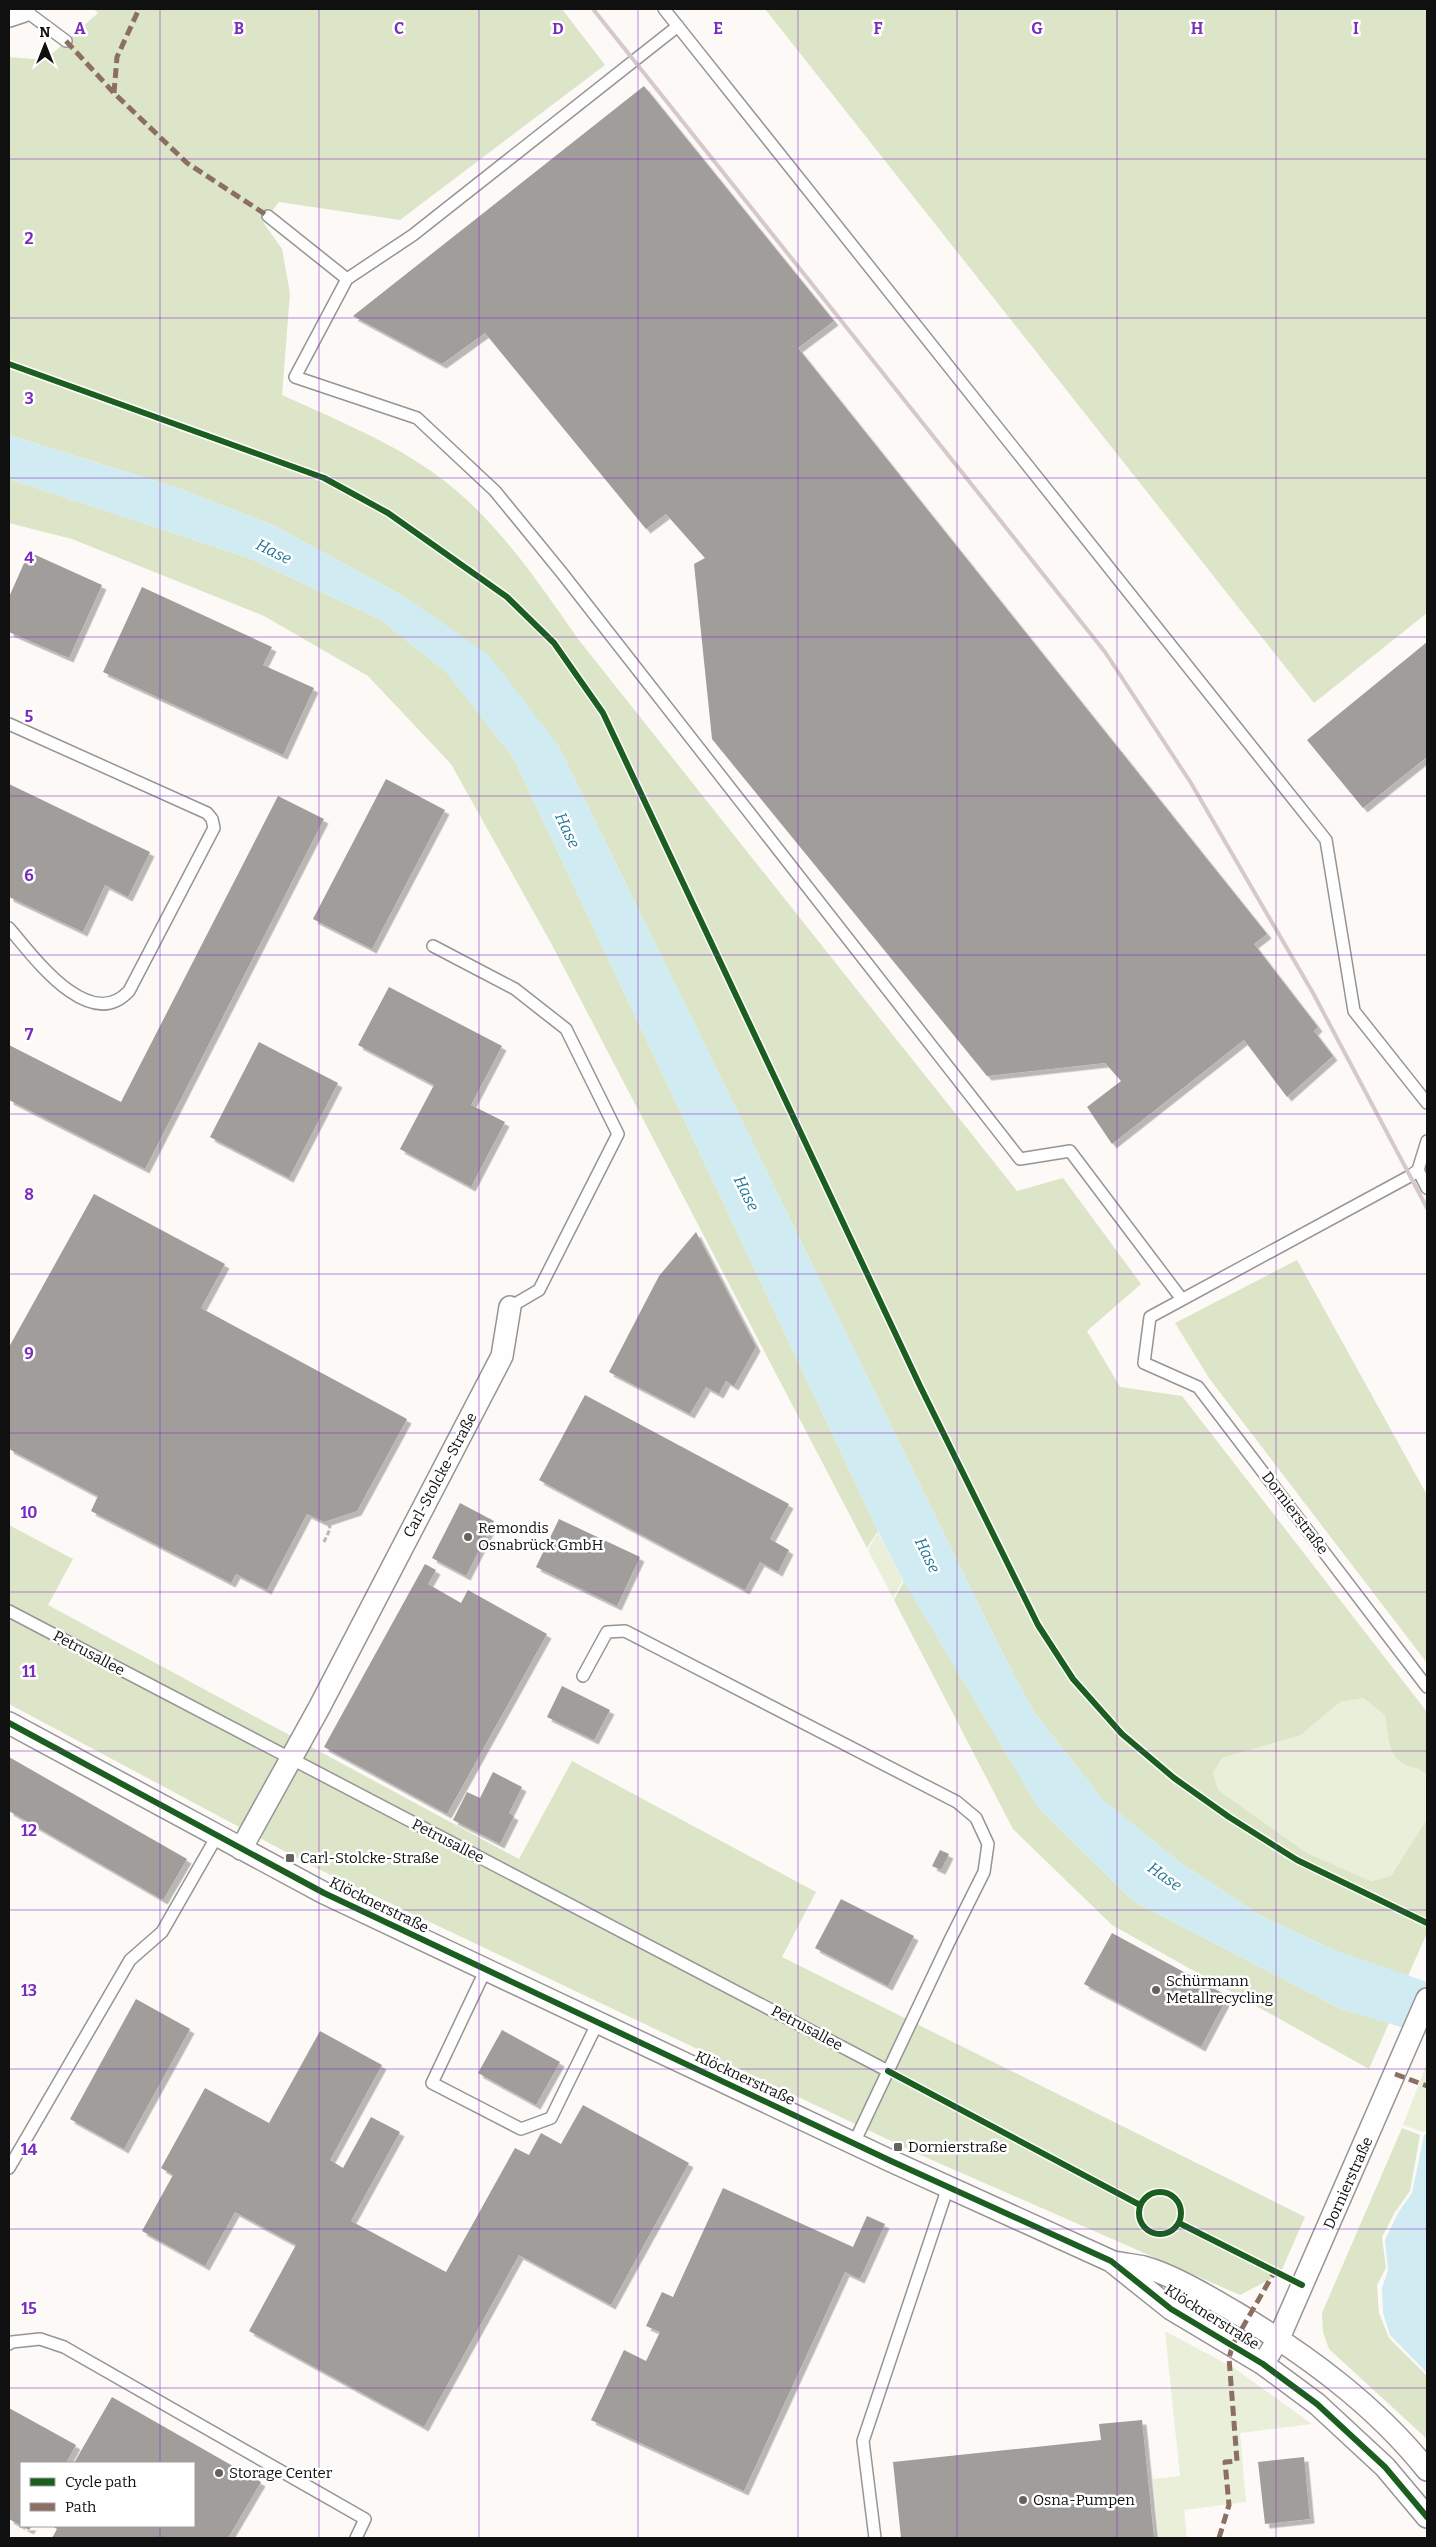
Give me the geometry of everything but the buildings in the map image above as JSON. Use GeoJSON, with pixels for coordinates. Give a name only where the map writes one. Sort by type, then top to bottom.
{"type":"FeatureCollection","features":[{"type":"Feature","properties":{"kind":"street","name":"Carl-Stolcke-Straße"},"geometry":{"type":"LineString","coordinates":[[241,1849],[291,1759],[502,1356],[510,1307]]}},
{"type":"Feature","properties":{"kind":"street","name":"Klöcknerstraße"},"geometry":{"type":"LineString","coordinates":[[9,1723],[324,1893],[854,2144],[1111,2262],[1172,2309],[1263,2364],[1317,2404],[1385,2467],[1427,2517]]}},
{"type":"Feature","properties":{"kind":"street","name":"Dornierstraße"},"geometry":{"type":"LineString","coordinates":[[1263,2364],[1279,2338],[1427,1999]]}},
{"type":"Feature","properties":{"kind":"street","name":"Klöcknerstraße"},"geometry":{"type":"LineString","coordinates":[[1111,2262],[1144,2267],[1206,2295],[1279,2338],[1338,2382],[1407,2445],[1427,2470]]}},
{"type":"Feature","properties":{"kind":"lane"},"geometry":{"type":"LineString","coordinates":[[664,9],[1326,840],[1354,1011],[1427,1103]]}},
{"type":"Feature","properties":{"kind":"lane"},"geometry":{"type":"LineString","coordinates":[[18,12],[66,41]]}},
{"type":"Feature","properties":{"kind":"lane"},"geometry":{"type":"LineString","coordinates":[[678,26],[413,235],[347,279],[296,377],[416,418],[495,491],[562,573],[1020,1159],[1070,1152],[1181,1298],[1418,1170]]}},
{"type":"Feature","properties":{"kind":"lane"},"geometry":{"type":"LineString","coordinates":[[268,216],[347,279]]}},
{"type":"Feature","properties":{"kind":"lane"},"geometry":{"type":"LineString","coordinates":[[9,724],[207,813],[212,819],[214,828],[129,991],[121,999],[111,1004],[100,1004],[58,984],[9,928]]}},
{"type":"Feature","properties":{"kind":"lane"},"geometry":{"type":"LineString","coordinates":[[433,946],[515,989],[566,1029],[618,1134],[538,1290],[510,1307]]}},
{"type":"Feature","properties":{"kind":"lane"},"geometry":{"type":"LineString","coordinates":[[1427,1141],[1418,1170],[1427,1188]]}},
{"type":"Feature","properties":{"kind":"lane","name":"Dornierstraße"},"geometry":{"type":"LineString","coordinates":[[1181,1298],[1150,1317],[1144,1362],[1198,1387],[1427,1687]]}},
{"type":"Feature","properties":{"kind":"lane","name":"Petrusallee"},"geometry":{"type":"LineString","coordinates":[[9,1611],[888,2071]]}},
{"type":"Feature","properties":{"kind":"lane"},"geometry":{"type":"LineString","coordinates":[[583,1676],[607,1632],[626,1630],[957,1802],[976,1818],[988,1844],[984,1872],[854,2144]]}},
{"type":"Feature","properties":{"kind":"lane"},"geometry":{"type":"LineString","coordinates":[[9,2168],[130,1960],[162,1932],[217,1836]]}},
{"type":"Feature","properties":{"kind":"lane"},"geometry":{"type":"LineString","coordinates":[[486,1969],[432,2083],[521,2129],[551,2118],[598,2022]]}},
{"type":"Feature","properties":{"kind":"lane"},"geometry":{"type":"LineString","coordinates":[[875,2538],[864,2441],[948,2187]]}},
{"type":"Feature","properties":{"kind":"lane"},"geometry":{"type":"LineString","coordinates":[[9,2344],[40,2339],[64,2347],[365,2519],[356,2538]]}},
{"type":"Feature","properties":{"kind":"path"},"geometry":{"type":"LineString","coordinates":[[324,1542],[330,1529],[329,1521]]}},
{"type":"Feature","properties":{"kind":"green space"},"geometry":{"type":"Polygon","coordinates":[[[94,9],[562,9],[605,65],[400,220],[279,202],[263,222],[282,249],[290,293],[282,395],[358,430],[413,459],[453,488],[474,507],[512,548],[578,639],[1017,1191],[1063,1178],[1141,1284],[1087,1331],[1120,1387],[1182,1396],[1427,1712],[1427,1775],[1421,1770],[1405,1765],[1397,1759],[1393,1754],[1389,1741],[1385,1715],[1363,1698],[1340,1702],[1301,1735],[1222,1758],[1213,1773],[1218,1790],[1307,1853],[1371,1881],[1391,1876],[1427,1819],[1427,1933],[1408,1976],[1336,1951],[1261,1916],[1181,1863],[1103,1800],[1033,1711],[996,1640],[558,745],[405,597],[275,526],[178,488],[9,435],[9,57],[45,60],[98,13],[94,9]]]}},
{"type":"Feature","properties":{"kind":"green space"},"geometry":{"type":"Polygon","coordinates":[[[765,9],[1427,9],[1427,613],[1314,703],[765,9]]]}},
{"type":"Feature","properties":{"kind":"green space"},"geometry":{"type":"Polygon","coordinates":[[[9,479],[249,558],[381,620],[446,672],[513,757],[878,1531],[867,1548],[551,943],[451,764],[368,676],[264,616],[72,539],[9,523],[9,479]]]}},
{"type":"Feature","properties":{"kind":"green space"},"geometry":{"type":"Polygon","coordinates":[[[1297,1260],[1427,1495],[1427,1663],[1209,1378],[1175,1323],[1297,1260]]]}},
{"type":"Feature","properties":{"kind":"green space"},"geometry":{"type":"Polygon","coordinates":[[[9,1525],[73,1559],[48,1605],[519,1859],[572,1761],[816,1892],[782,1957],[1305,2217],[1280,2274],[1240,2295],[925,2157],[316,1868],[9,1704],[9,1525]]]}},
{"type":"Feature","properties":{"kind":"green space"},"geometry":{"type":"Polygon","coordinates":[[[878,1532],[903,1580],[893,1598],[868,1550],[878,1532]]]}},
{"type":"Feature","properties":{"kind":"green space"},"geometry":{"type":"Polygon","coordinates":[[[904,1581],[1038,1807],[1133,1901],[1339,2008],[1389,2023],[1369,2069],[1112,1925],[1013,1829],[894,1600],[904,1581]]]}},
{"type":"Feature","properties":{"kind":"green space"},"geometry":{"type":"Polygon","coordinates":[[[1363,1698],[1385,1715],[1389,1741],[1393,1754],[1397,1759],[1405,1765],[1421,1770],[1427,1775],[1427,1819],[1391,1876],[1371,1881],[1307,1853],[1218,1790],[1213,1773],[1222,1758],[1301,1735],[1340,1702],[1363,1698]]]}},
{"type":"Feature","properties":{"kind":"green space"},"geometry":{"type":"Polygon","coordinates":[[[1427,2063],[1427,2130],[1423,2132],[1403,2125],[1427,2063]]]}},
{"type":"Feature","properties":{"kind":"green space"},"geometry":{"type":"Polygon","coordinates":[[[1402,2128],[1420,2135],[1410,2191],[1395,2212],[1382,2237],[1386,2268],[1377,2285],[1379,2313],[1389,2338],[1427,2376],[1427,2439],[1329,2349],[1323,2332],[1322,2313],[1402,2128]]]}},
{"type":"Feature","properties":{"kind":"green space"},"geometry":{"type":"Polygon","coordinates":[[[1165,2331],[1234,2368],[1312,2424],[1240,2433],[1246,2502],[1184,2510],[1187,2538],[1159,2538],[1153,2479],[1180,2476],[1165,2331]]]}},
{"type":"Feature","properties":{"kind":"water","name":"Hase"},"geometry":{"type":"Polygon","coordinates":[[[9,435],[178,488],[275,526],[405,597],[488,654],[558,745],[996,1640],[1033,1711],[1103,1800],[1181,1863],[1261,1916],[1336,1951],[1427,1982],[1427,2035],[1339,2008],[1133,1901],[1038,1807],[903,1580],[878,1531],[513,757],[446,672],[381,620],[249,558],[9,479],[9,435]]]}},
{"type":"Feature","properties":{"kind":"water"},"geometry":{"type":"Polygon","coordinates":[[[1427,2134],[1427,2373],[1390,2335],[1383,2313],[1382,2288],[1388,2270],[1385,2240],[1398,2213],[1412,2193],[1424,2135],[1427,2134]]]}},
{"type":"Feature","properties":{"kind":"railway"},"geometry":{"type":"LineString","coordinates":[[593,9],[1105,652],[1191,783],[1313,993],[1427,1208]]}},
{"type":"Feature","properties":{"kind":"marked path"},"geometry":{"type":"LineString","coordinates":[[114,93],[117,57],[139,9]]}},
{"type":"Feature","properties":{"kind":"marked path"},"geometry":{"type":"LineString","coordinates":[[66,41],[114,93],[187,163],[268,216]]}},
{"type":"Feature","properties":{"kind":"marked path"},"geometry":{"type":"LineString","coordinates":[[1395,2074],[1427,2086]]}},
{"type":"Feature","properties":{"kind":"marked path"},"geometry":{"type":"LineString","coordinates":[[1219,2538],[1229,2505],[1225,2462],[1237,2461],[1229,2358],[1233,2344],[1275,2271]]}},
{"type":"Feature","properties":{"kind":"cycle path"},"geometry":{"type":"LineString","coordinates":[[9,364],[324,478],[388,513],[507,597],[554,643],[603,713],[920,1386],[1038,1625],[1073,1679],[1122,1734],[1174,1778],[1229,1817],[1297,1860],[1427,1923]]}},
{"type":"Feature","properties":{"kind":"cycle path"},"geometry":{"type":"LineString","coordinates":[[9,1723],[324,1893],[891,2161],[1111,2261],[1171,2309],[1263,2364],[1317,2404],[1385,2467],[1427,2517]]}},
{"type":"Feature","properties":{"kind":"cycle path"},"geometry":{"type":"LineString","coordinates":[[888,2071],[1140,2205]]}},
{"type":"Feature","properties":{"kind":"cycle path"},"geometry":{"type":"LineString","coordinates":[[1164,2192],[1172,2195],[1178,2201],[1181,2213],[1178,2225],[1172,2231],[1156,2234],[1148,2231],[1142,2225],[1139,2209],[1142,2201],[1148,2195],[1164,2192]]}},
{"type":"Feature","properties":{"kind":"cycle path"},"geometry":{"type":"LineString","coordinates":[[1179,2223],[1302,2285]]}},
{"type":"Feature","properties":{"kind":"place","name":"Remondis Osnabrück GmbH"},"geometry":{"type":"Point","coordinates":[468,1537]}},
{"type":"Feature","properties":{"kind":"place","name":"Carl-Stolcke-Straße"},"geometry":{"type":"Point","coordinates":[290,1858]}},
{"type":"Feature","properties":{"kind":"place","name":"Schürmann Metallrecycling"},"geometry":{"type":"Point","coordinates":[1156,1990]}},
{"type":"Feature","properties":{"kind":"place","name":"Dornierstraße"},"geometry":{"type":"Point","coordinates":[898,2147]}},
{"type":"Feature","properties":{"kind":"place","name":"Storage Center"},"geometry":{"type":"Point","coordinates":[219,2473]}},
{"type":"Feature","properties":{"kind":"place","name":"Osna-Pumpen"},"geometry":{"type":"Point","coordinates":[1023,2500]}}]}
